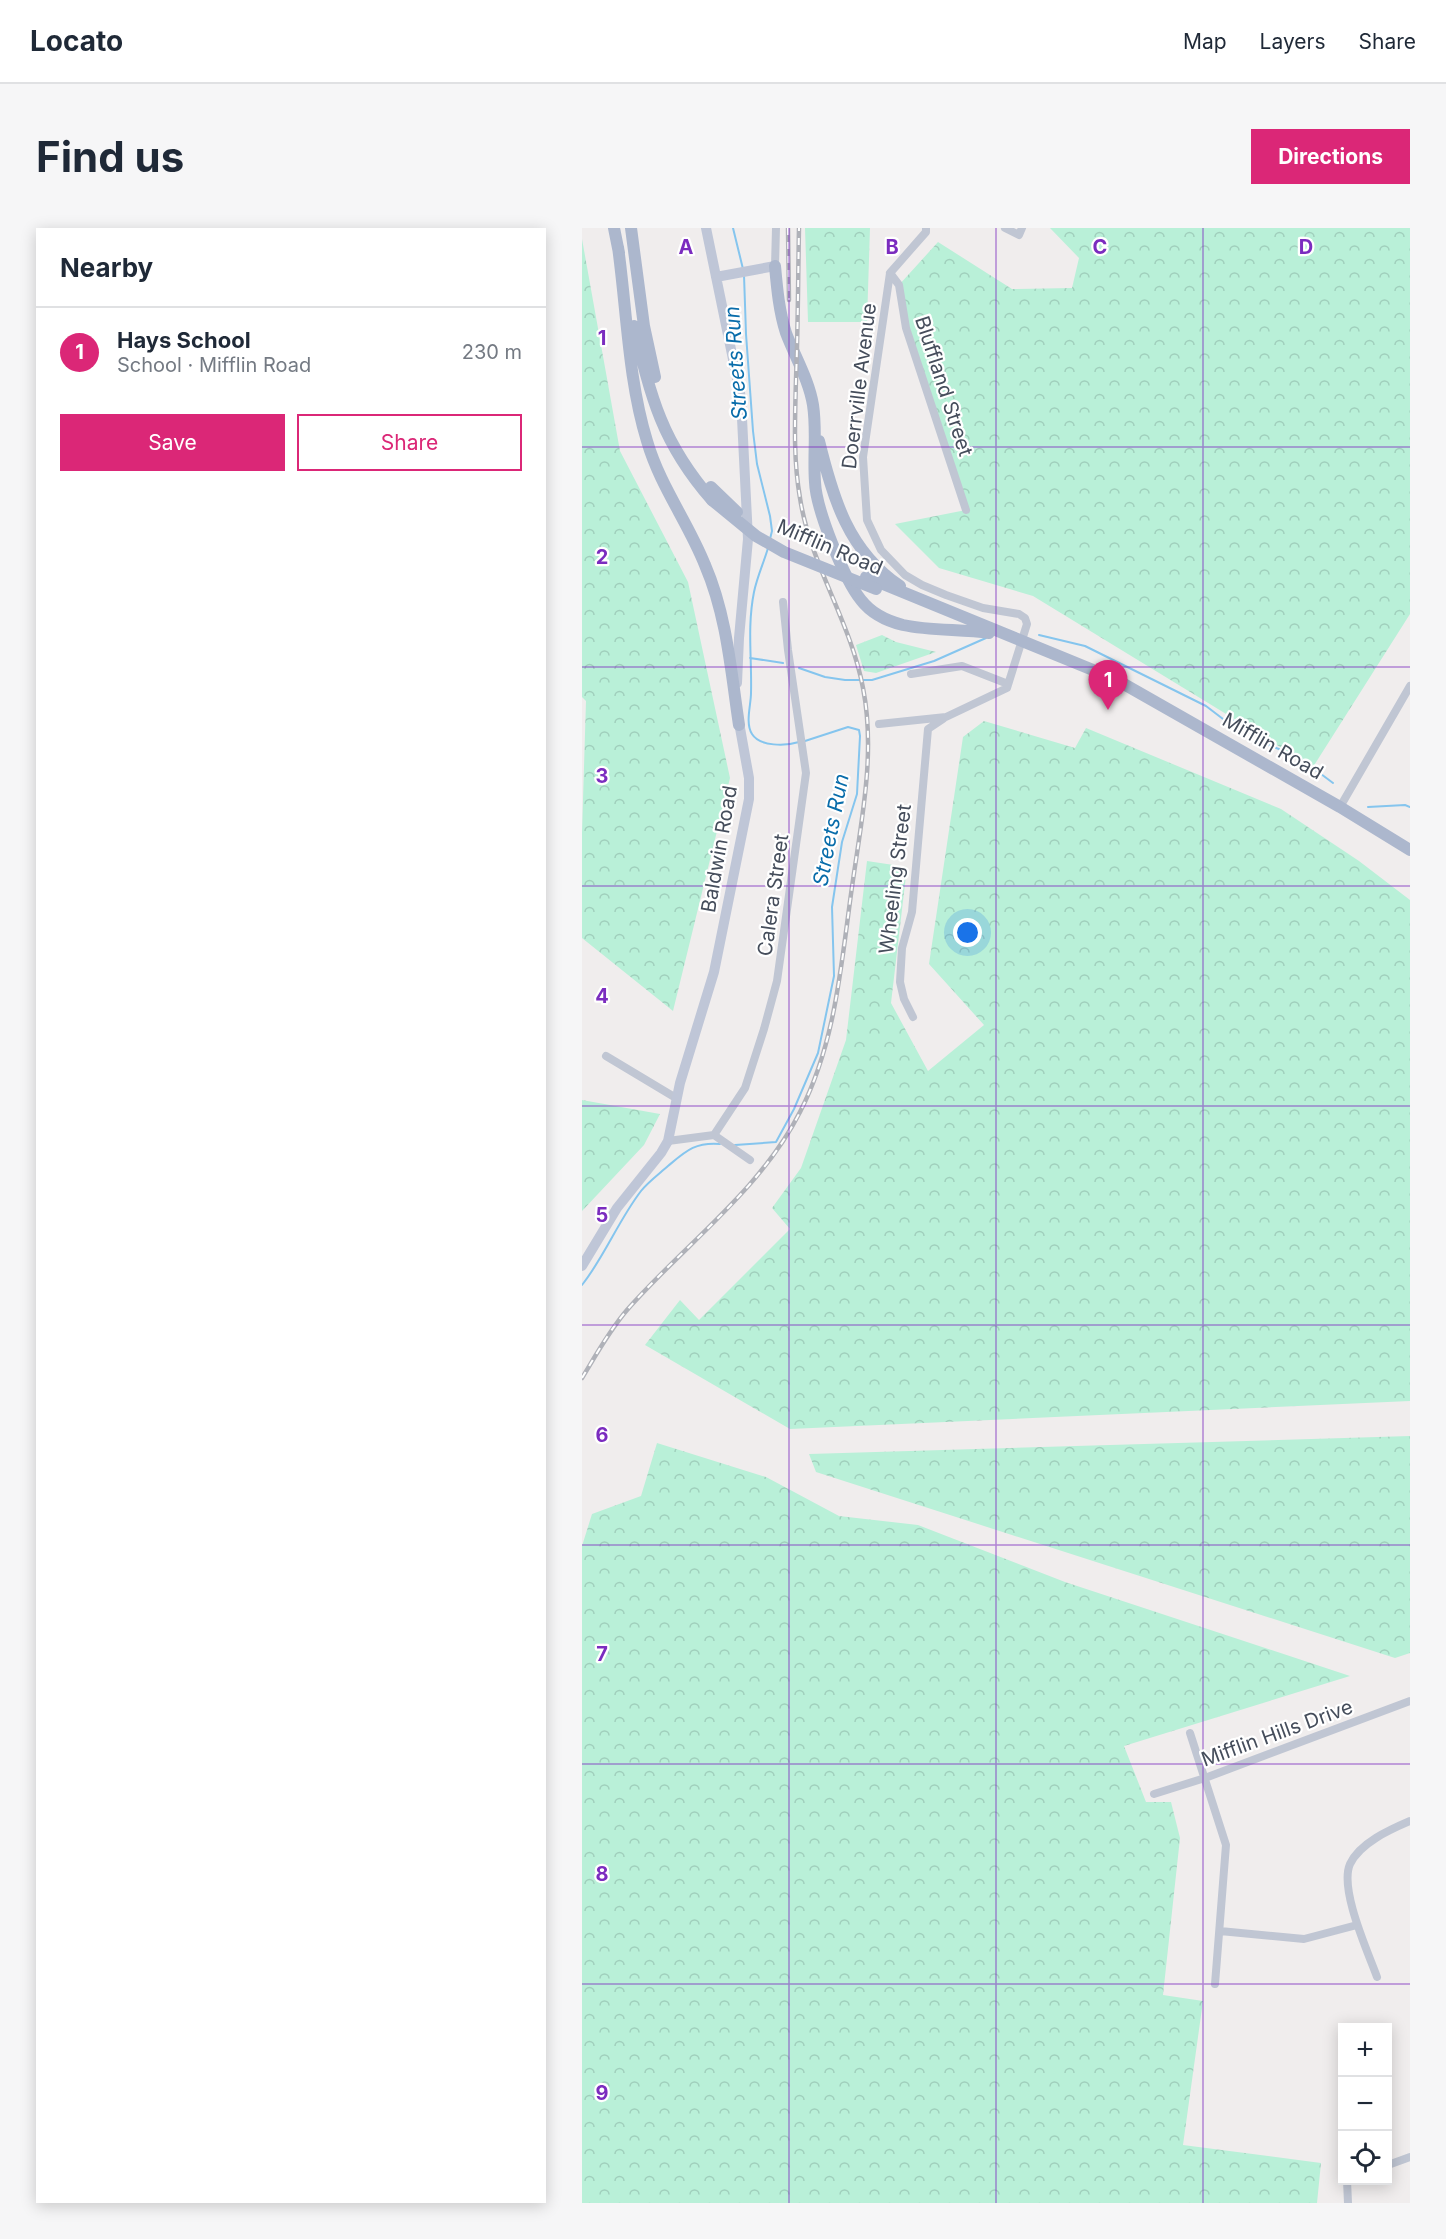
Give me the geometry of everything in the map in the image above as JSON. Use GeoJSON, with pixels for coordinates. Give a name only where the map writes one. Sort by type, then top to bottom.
{"type":"FeatureCollection","features":[{"type":"Feature","properties":{"kind":"main road","name":"Mifflin Road"},"geometry":{"type":"LineString","coordinates":[[614,228],[634,327],[658,416],[681,460],[712,500],[756,536],[784,552],[876,588],[982,625]]}},
{"type":"Feature","properties":{"kind":"main road","name":"Mifflin Road"},"geometry":{"type":"LineString","coordinates":[[631,228],[644,326],[660,398],[677,439],[711,486],[742,517],[796,549],[917,596],[1141,692],[1410,850]]}},
{"type":"Feature","properties":{"kind":"main road","name":"Baldwin Road"},"geometry":{"type":"LineString","coordinates":[[582,1266],[617,1208],[668,1141],[676,1098],[714,972],[749,799],[749,778],[736,697],[748,539],[743,426],[738,379],[706,228]]}},
{"type":"Feature","properties":{"kind":"main road"},"geometry":{"type":"LineString","coordinates":[[618,247],[638,412],[663,484],[694,540],[715,591],[729,654],[739,725]]}},
{"type":"Feature","properties":{"kind":"main road"},"geometry":{"type":"LineString","coordinates":[[716,277],[775,266],[781,314],[809,390],[829,481],[847,528],[880,570],[898,585],[917,596]]}},
{"type":"Feature","properties":{"kind":"main road"},"geometry":{"type":"LineString","coordinates":[[815,425],[814,484],[819,503],[842,562],[862,601],[886,620],[903,625],[973,631],[1017,639]]}},
{"type":"Feature","properties":{"kind":"street"},"geometry":{"type":"LineString","coordinates":[[775,266],[776,228]]}},
{"type":"Feature","properties":{"kind":"street"},"geometry":{"type":"LineString","coordinates":[[890,273],[926,232],[926,228]]}},
{"type":"Feature","properties":{"kind":"street"},"geometry":{"type":"LineString","coordinates":[[1005,228],[1021,232]]}},
{"type":"Feature","properties":{"kind":"street","name":"Bluffland Street"},"geometry":{"type":"LineString","coordinates":[[890,273],[899,285],[906,327],[966,510]]}},
{"type":"Feature","properties":{"kind":"street","name":"Doerrville Avenue"},"geometry":{"type":"LineString","coordinates":[[890,273],[863,457],[867,520],[881,550],[905,575],[922,585],[955,598],[983,608],[1019,614],[1025,618],[1027,624],[1017,639]]}},
{"type":"Feature","properties":{"kind":"street","name":"Calera Street"},"geometry":{"type":"LineString","coordinates":[[714,1134],[745,1088],[777,981],[806,773],[783,602]]}},
{"type":"Feature","properties":{"kind":"street"},"geometry":{"type":"LineString","coordinates":[[879,724],[946,717],[1006,688],[1017,639]]}},
{"type":"Feature","properties":{"kind":"street"},"geometry":{"type":"LineString","coordinates":[[911,674],[962,666],[1008,684]]}},
{"type":"Feature","properties":{"kind":"street"},"geometry":{"type":"LineString","coordinates":[[1340,807],[1410,686]]}},
{"type":"Feature","properties":{"kind":"street","name":"Wheeling Street"},"geometry":{"type":"LineString","coordinates":[[913,1017],[904,999],[900,982],[902,948],[912,912],[928,729],[946,717]]}},
{"type":"Feature","properties":{"kind":"street"},"geometry":{"type":"LineString","coordinates":[[606,1056],[676,1098]]}},
{"type":"Feature","properties":{"kind":"street"},"geometry":{"type":"LineString","coordinates":[[668,1141],[714,1134],[750,1160]]}},
{"type":"Feature","properties":{"kind":"street","name":"Mifflin Hills Drive"},"geometry":{"type":"LineString","coordinates":[[1154,1794],[1205,1778],[1410,1701]]}},
{"type":"Feature","properties":{"kind":"street"},"geometry":{"type":"LineString","coordinates":[[1190,1733],[1226,1845],[1215,1984]]}},
{"type":"Feature","properties":{"kind":"street"},"geometry":{"type":"LineString","coordinates":[[1377,1977],[1357,1925],[1348,1892],[1349,1865],[1367,1843],[1410,1821]]}},
{"type":"Feature","properties":{"kind":"street"},"geometry":{"type":"LineString","coordinates":[[1220,1931],[1304,1939],[1357,1925]]}},
{"type":"Feature","properties":{"kind":"street"},"geometry":{"type":"LineString","coordinates":[[1392,2164],[1410,2157]]}},
{"type":"Feature","properties":{"kind":"street"},"geometry":{"type":"LineString","coordinates":[[1347,2185],[1348,2203]]}},
{"type":"Feature","properties":{"kind":"green space"},"geometry":{"type":"Polygon","coordinates":[[[805,228],[870,228],[867,322],[808,322],[805,228]]]}},
{"type":"Feature","properties":{"kind":"green space"},"geometry":{"type":"Polygon","coordinates":[[[1050,228],[1410,228],[1410,614],[1313,767],[1033,596],[939,568],[895,524],[966,510],[906,328],[899,285],[938,242],[1012,289],[1072,288],[1079,258],[1050,228]]]}},
{"type":"Feature","properties":{"kind":"green space"},"geometry":{"type":"Polygon","coordinates":[[[582,239],[620,451],[688,582],[730,778],[673,1011],[582,938],[586,701],[582,697],[582,239]]]}},
{"type":"Feature","properties":{"kind":"green space"},"geometry":{"type":"Polygon","coordinates":[[[882,635],[896,642],[936,652],[876,673],[864,671],[856,645],[882,635]]]}},
{"type":"Feature","properties":{"kind":"green space"},"geometry":{"type":"Polygon","coordinates":[[[984,721],[1075,748],[1086,728],[1281,809],[1359,861],[1410,900],[1410,1401],[790,1429],[645,1345],[680,1300],[699,1320],[790,1229],[772,1208],[801,1168],[846,1040],[867,861],[907,867],[891,1003],[928,1071],[984,1025],[929,964],[963,737],[984,721]]]}},
{"type":"Feature","properties":{"kind":"green space"},"geometry":{"type":"Polygon","coordinates":[[[582,1100],[660,1114],[644,1145],[582,1211],[582,1100]]]}},
{"type":"Feature","properties":{"kind":"green space"},"geometry":{"type":"Polygon","coordinates":[[[1410,1436],[1410,1653],[1395,1658],[816,1472],[809,1454],[1410,1436]]]}},
{"type":"Feature","properties":{"kind":"green space"},"geometry":{"type":"Polygon","coordinates":[[[657,1443],[766,1477],[839,1516],[918,1525],[1065,1582],[1350,1676],[1124,1746],[1146,1802],[1171,1802],[1180,1838],[1163,1995],[1203,2001],[1183,2145],[1321,2163],[1317,2203],[582,2203],[582,1546],[592,1514],[641,1496],[657,1443]]]}},
{"type":"Feature","properties":{"kind":"waterway","name":"Streets Run"},"geometry":{"type":"LineString","coordinates":[[733,228],[743,269]]}},
{"type":"Feature","properties":{"kind":"waterway","name":"Streets Run"},"geometry":{"type":"LineString","coordinates":[[744,275],[753,431],[757,464],[770,516],[772,531],[770,539]]}},
{"type":"Feature","properties":{"kind":"waterway","name":"Streets Run"},"geometry":{"type":"LineString","coordinates":[[768,548],[755,586],[752,605],[749,725],[752,734],[761,741],[781,745],[799,742]]}},
{"type":"Feature","properties":{"kind":"waterway"},"geometry":{"type":"LineString","coordinates":[[1039,635],[1085,646],[1206,706],[1223,719],[1246,723],[1263,743],[1297,756],[1333,783]]}},
{"type":"Feature","properties":{"kind":"waterway"},"geometry":{"type":"LineString","coordinates":[[799,668],[825,677],[872,680],[934,661],[986,638]]}},
{"type":"Feature","properties":{"kind":"waterway"},"geometry":{"type":"LineString","coordinates":[[750,658],[783,663]]}},
{"type":"Feature","properties":{"kind":"waterway","name":"Streets Run"},"geometry":{"type":"LineString","coordinates":[[735,1145],[776,1142],[794,1109],[818,1053],[834,976],[832,907],[842,842],[857,794],[860,736],[859,730],[848,727],[805,741]]}},
{"type":"Feature","properties":{"kind":"waterway"},"geometry":{"type":"LineString","coordinates":[[1368,807],[1405,805],[1410,807]]}},
{"type":"Feature","properties":{"kind":"waterway","name":"Streets Run"},"geometry":{"type":"LineString","coordinates":[[582,1285],[625,1214],[647,1184],[691,1149],[704,1144],[720,1144]]}},
{"type":"Feature","properties":{"kind":"railway"},"geometry":{"type":"LineString","coordinates":[[788,228],[789,300]]}},
{"type":"Feature","properties":{"kind":"railway"},"geometry":{"type":"LineString","coordinates":[[582,1378],[627,1310],[743,1192],[783,1141],[812,1085],[822,1058],[835,1002],[866,788],[867,713],[850,640],[812,546],[800,498],[795,453],[799,228]]}},
{"type":"Feature","properties":{"kind":"place","name":"Hays School"},"geometry":{"type":"Point","coordinates":[1108,710]}}]}
